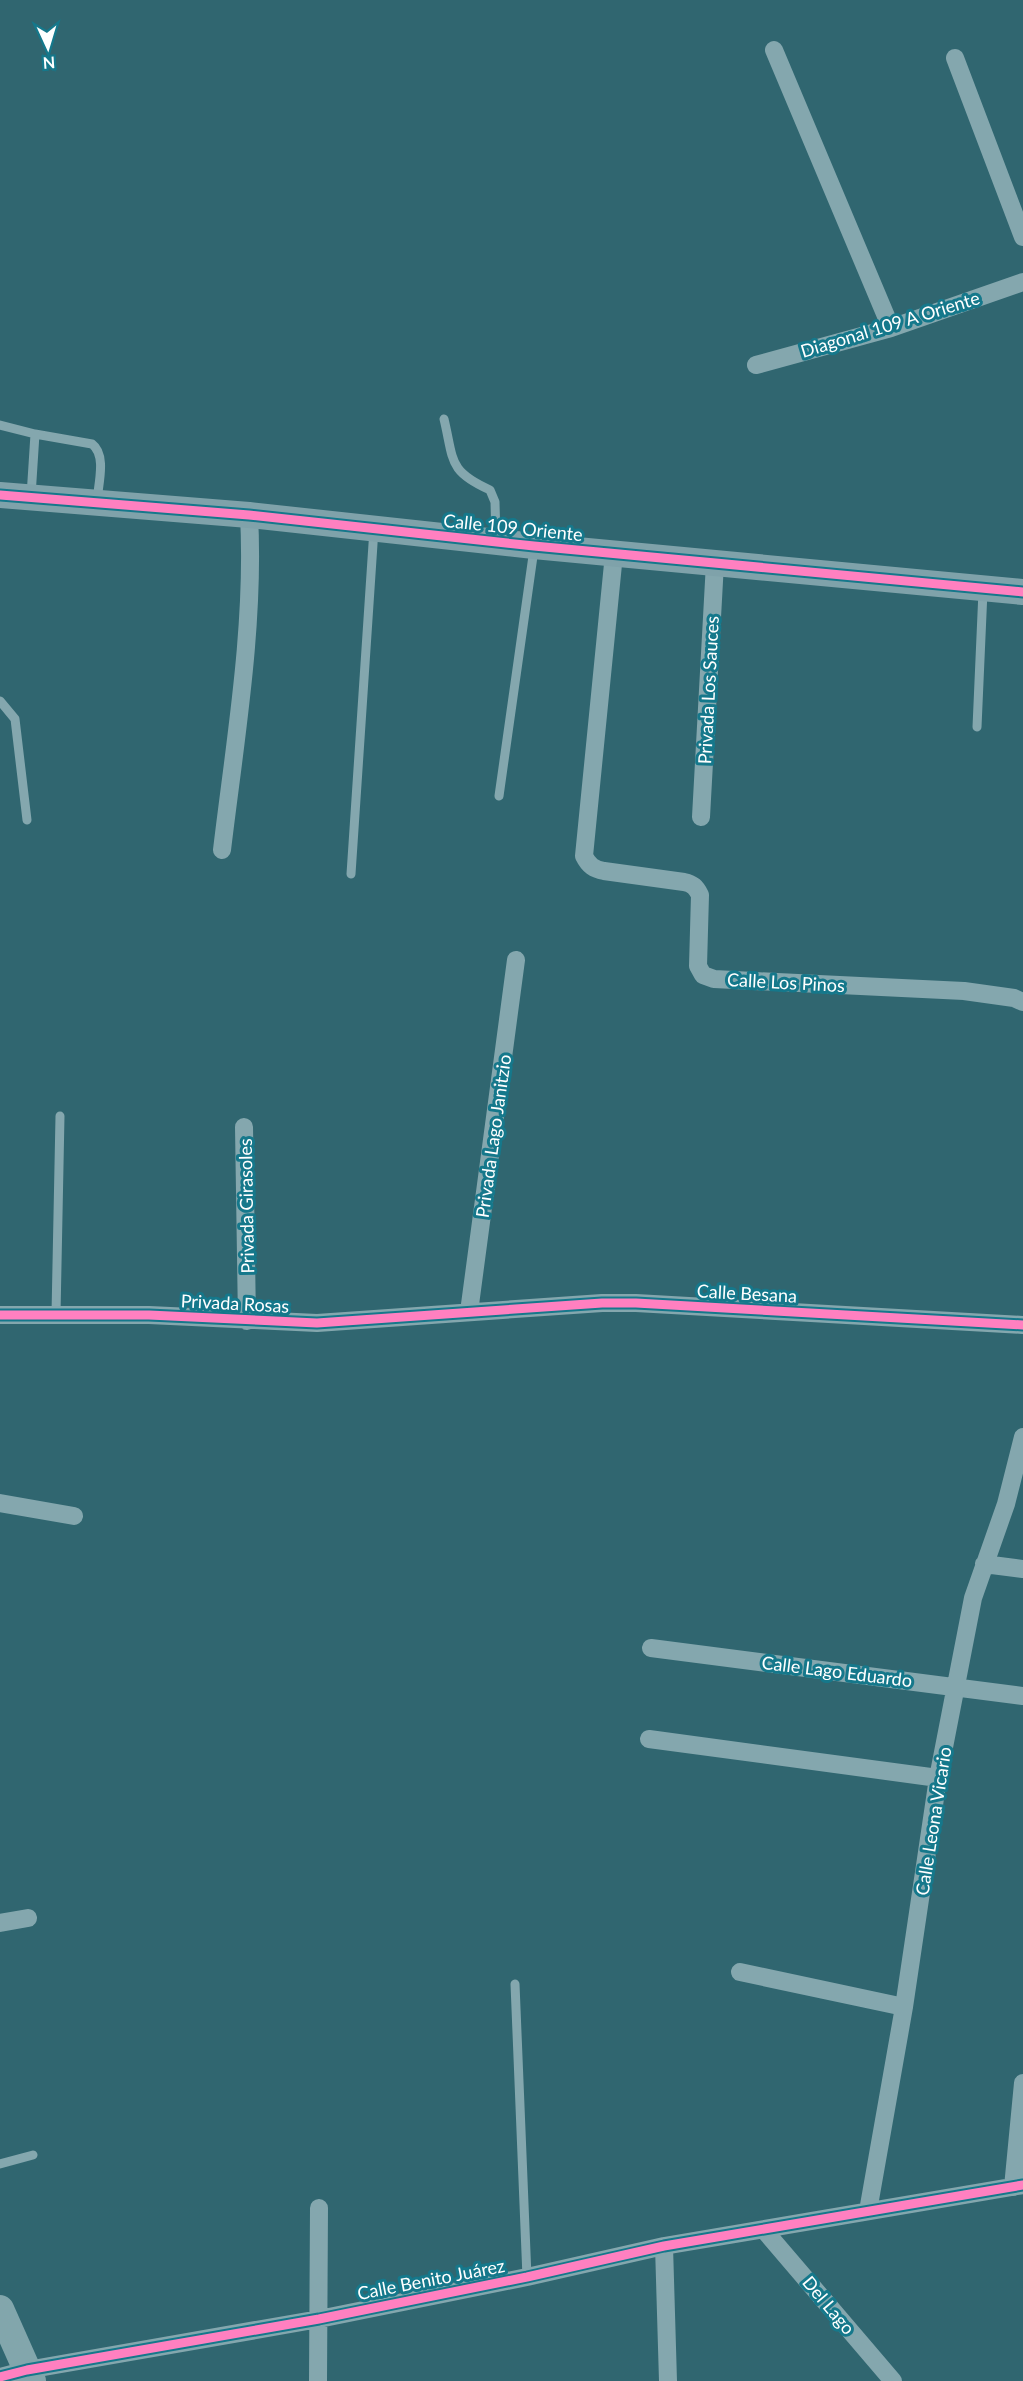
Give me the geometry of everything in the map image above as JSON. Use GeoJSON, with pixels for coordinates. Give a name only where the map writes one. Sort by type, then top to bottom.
{"type":"FeatureCollection","features":[{"type":"Feature","properties":{"kind":"main road"},"geometry":{"type":"LineString","coordinates":[[0,2308],[18,2373]]}},
{"type":"Feature","properties":{"kind":"street"},"geometry":{"type":"LineString","coordinates":[[774,50],[891,328]]}},
{"type":"Feature","properties":{"kind":"street"},"geometry":{"type":"LineString","coordinates":[[956,58],[1023,237]]}},
{"type":"Feature","properties":{"kind":"street","name":"Diagonal 109 A Oriente"},"geometry":{"type":"LineString","coordinates":[[756,365],[891,328],[1023,282]]}},
{"type":"Feature","properties":{"kind":"street","name":"Calle 109 Oriente"},"geometry":{"type":"LineString","coordinates":[[0,495],[249,515],[614,554],[1023,592]]}},
{"type":"Feature","properties":{"kind":"street"},"geometry":{"type":"LineString","coordinates":[[222,850],[248,612],[251,560],[249,515]]}},
{"type":"Feature","properties":{"kind":"street","name":"Calle Los Pinos"},"geometry":{"type":"LineString","coordinates":[[614,554],[584,856],[589,865],[604,871],[692,883],[700,895],[698,966],[703,975],[714,979],[964,991],[1014,998],[1023,1002]]}},
{"type":"Feature","properties":{"kind":"street","name":"Privada Los Sauces"},"geometry":{"type":"LineString","coordinates":[[701,817],[715,563]]}},
{"type":"Feature","properties":{"kind":"street","name":"Privada Lago Janitzio"},"geometry":{"type":"LineString","coordinates":[[469,1312],[516,960]]}},
{"type":"Feature","properties":{"kind":"street","name":"Privada Girasoles"},"geometry":{"type":"LineString","coordinates":[[244,1127],[247,1321]]}},
{"type":"Feature","properties":{"kind":"street","name":"Calle Besana"},"geometry":{"type":"LineString","coordinates":[[469,1312],[602,1303],[636,1303],[1023,1325]]}},
{"type":"Feature","properties":{"kind":"street","name":"Privada Rosas"},"geometry":{"type":"LineString","coordinates":[[0,1315],[149,1315],[317,1323],[469,1312]]}},
{"type":"Feature","properties":{"kind":"street"},"geometry":{"type":"LineString","coordinates":[[1023,1317],[1023,1325]]}},
{"type":"Feature","properties":{"kind":"street","name":"Calle Leona Vicario"},"geometry":{"type":"LineString","coordinates":[[868,2211],[939,1778],[973,1598],[1006,1504],[1023,1437]]}},
{"type":"Feature","properties":{"kind":"street"},"geometry":{"type":"LineString","coordinates":[[0,1503],[74,1516]]}},
{"type":"Feature","properties":{"kind":"street"},"geometry":{"type":"LineString","coordinates":[[984,1564],[1023,1569]]}},
{"type":"Feature","properties":{"kind":"street","name":"Calle Lago Eduardo"},"geometry":{"type":"LineString","coordinates":[[651,1648],[1023,1696]]}},
{"type":"Feature","properties":{"kind":"street"},"geometry":{"type":"LineString","coordinates":[[649,1739],[939,1778]]}},
{"type":"Feature","properties":{"kind":"street"},"geometry":{"type":"LineString","coordinates":[[0,1923],[28,1918]]}},
{"type":"Feature","properties":{"kind":"street"},"geometry":{"type":"LineString","coordinates":[[740,1972],[903,2007]]}},
{"type":"Feature","properties":{"kind":"street"},"geometry":{"type":"LineString","coordinates":[[1018,2186],[1023,2083]]}},
{"type":"Feature","properties":{"kind":"street","name":"Calle Benito Juárez"},"geometry":{"type":"LineString","coordinates":[[18,2373],[319,2319],[527,2277],[664,2246],[1018,2186]]}},
{"type":"Feature","properties":{"kind":"street"},"geometry":{"type":"LineString","coordinates":[[318,2381],[319,2208]]}},
{"type":"Feature","properties":{"kind":"street","name":"Del Lago"},"geometry":{"type":"LineString","coordinates":[[764,2230],[893,2381]]}},
{"type":"Feature","properties":{"kind":"street"},"geometry":{"type":"LineString","coordinates":[[664,2246],[668,2381]]}},
{"type":"Feature","properties":{"kind":"lane"},"geometry":{"type":"LineString","coordinates":[[444,419],[456,467],[469,480],[490,490],[495,502],[496,542]]}},
{"type":"Feature","properties":{"kind":"lane"},"geometry":{"type":"LineString","coordinates":[[0,425],[92,444],[97,448],[100,457],[97,504]]}},
{"type":"Feature","properties":{"kind":"lane"},"geometry":{"type":"LineString","coordinates":[[31,499],[35,434]]}},
{"type":"Feature","properties":{"kind":"lane"},"geometry":{"type":"LineString","coordinates":[[351,874],[374,529]]}},
{"type":"Feature","properties":{"kind":"lane"},"geometry":{"type":"LineString","coordinates":[[499,796],[534,546]]}},
{"type":"Feature","properties":{"kind":"lane"},"geometry":{"type":"LineString","coordinates":[[977,727],[983,588]]}},
{"type":"Feature","properties":{"kind":"lane"},"geometry":{"type":"LineString","coordinates":[[0,702],[15,719],[27,820]]}},
{"type":"Feature","properties":{"kind":"lane"},"geometry":{"type":"LineString","coordinates":[[56,1314],[60,1116]]}},
{"type":"Feature","properties":{"kind":"lane"},"geometry":{"type":"LineString","coordinates":[[515,1984],[527,2277]]}},
{"type":"Feature","properties":{"kind":"lane"},"geometry":{"type":"LineString","coordinates":[[0,2164],[33,2155]]}},
{"type":"Feature","properties":{"kind":"cycle path"},"geometry":{"type":"LineString","coordinates":[[0,495],[249,515],[534,546],[1023,592]]}},
{"type":"Feature","properties":{"kind":"cycle path"},"geometry":{"type":"LineString","coordinates":[[0,1315],[149,1315],[317,1323],[602,1303],[636,1303],[1023,1325]]}},
{"type":"Feature","properties":{"kind":"cycle path"},"geometry":{"type":"LineString","coordinates":[[0,2377],[27,2370],[319,2319],[527,2277],[664,2246],[1023,2185]]}}]}
